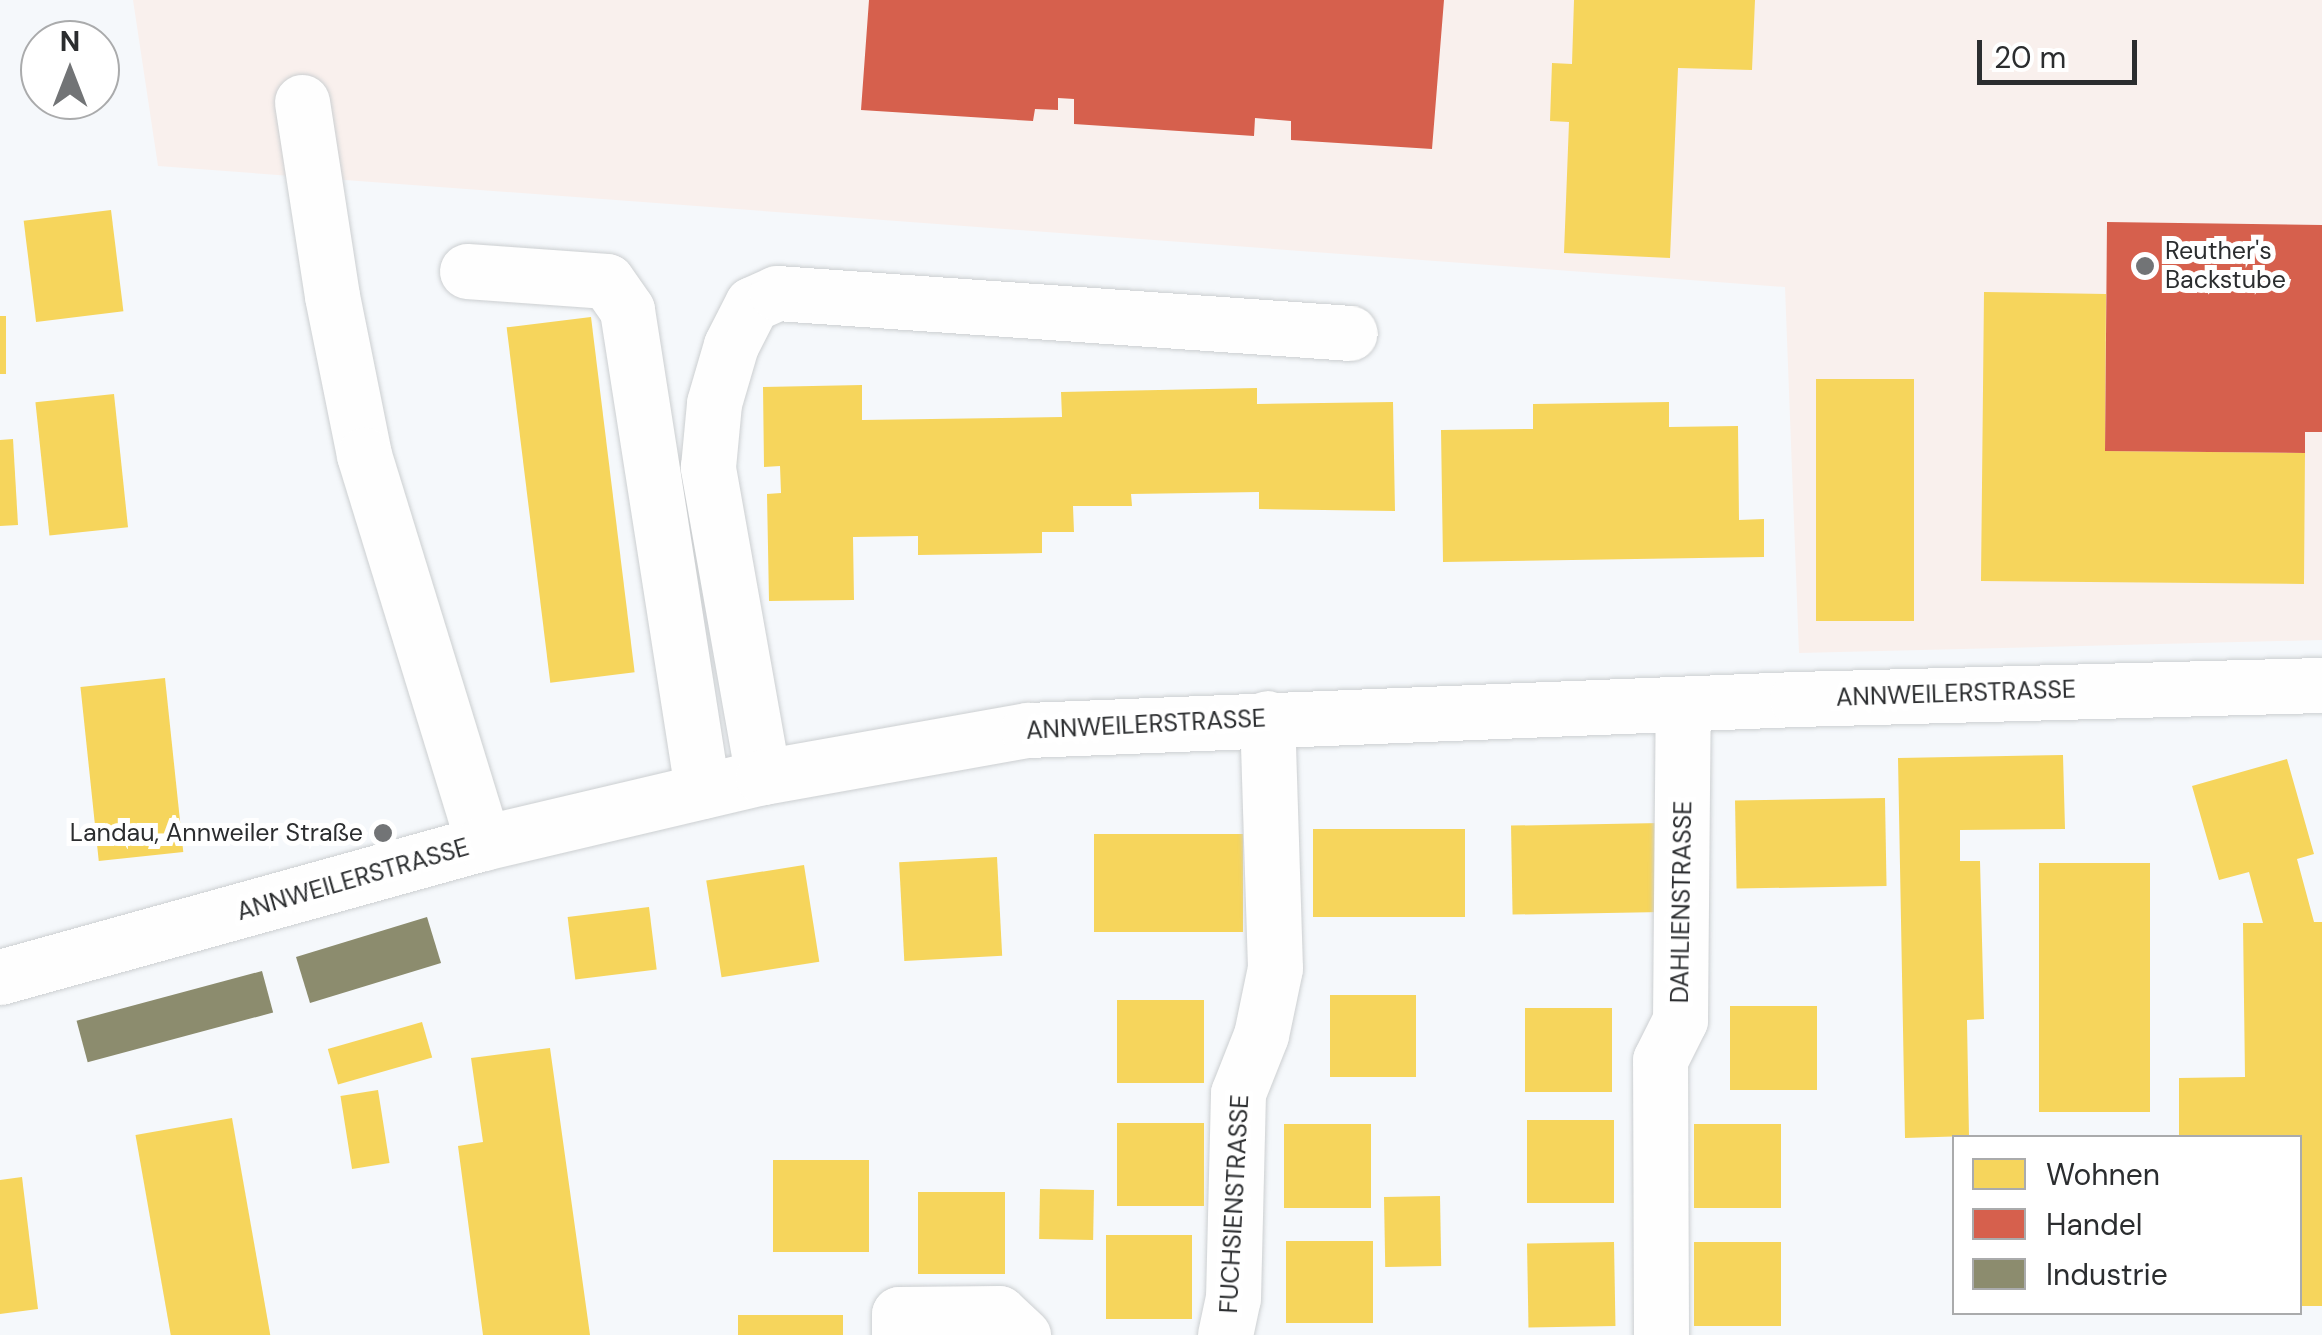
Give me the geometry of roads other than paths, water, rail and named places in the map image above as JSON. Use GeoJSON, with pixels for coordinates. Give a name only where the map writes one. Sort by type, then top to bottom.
{"type":"FeatureCollection","features":[{"type":"Feature","properties":{"kind":"street"},"geometry":{"type":"LineString","coordinates":[[302,102],[332,296],[364,455],[484,843]]}},
{"type":"Feature","properties":{"kind":"street"},"geometry":{"type":"LineString","coordinates":[[467,271],[608,281],[627,310],[702,792]]}},
{"type":"Feature","properties":{"kind":"street"},"geometry":{"type":"LineString","coordinates":[[763,777],[708,467],[714,404],[731,345],[752,304],[777,293],[1350,333]]}},
{"type":"Feature","properties":{"kind":"street","name":"ANNWEILERSTRASSE"},"geometry":{"type":"LineString","coordinates":[[0,977],[484,843],[763,777],[1010,732],[1267,718],[2322,685]]}},
{"type":"Feature","properties":{"kind":"street","name":"DAHLIENSTRASSE"},"geometry":{"type":"LineString","coordinates":[[1661,1335],[1660,1060],[1680,1020],[1683,704]]}},
{"type":"Feature","properties":{"kind":"street","name":"FUCHSIENSTRASSE"},"geometry":{"type":"LineString","coordinates":[[1225,1335],[1233,1298],[1238,1093],[1261,1035],[1276,968],[1267,718]]}},
{"type":"Feature","properties":{"kind":"street"},"geometry":{"type":"LineString","coordinates":[[899,1335],[899,1314],[999,1314],[1023,1335]]}},
{"type":"Feature","properties":{"kind":"place","name":"Reuther's Backstube"},"geometry":{"type":"Point","coordinates":[2145,266]}},
{"type":"Feature","properties":{"kind":"place","name":"Landau, Annweiler Straße"},"geometry":{"type":"Point","coordinates":[383,833]}}]}
